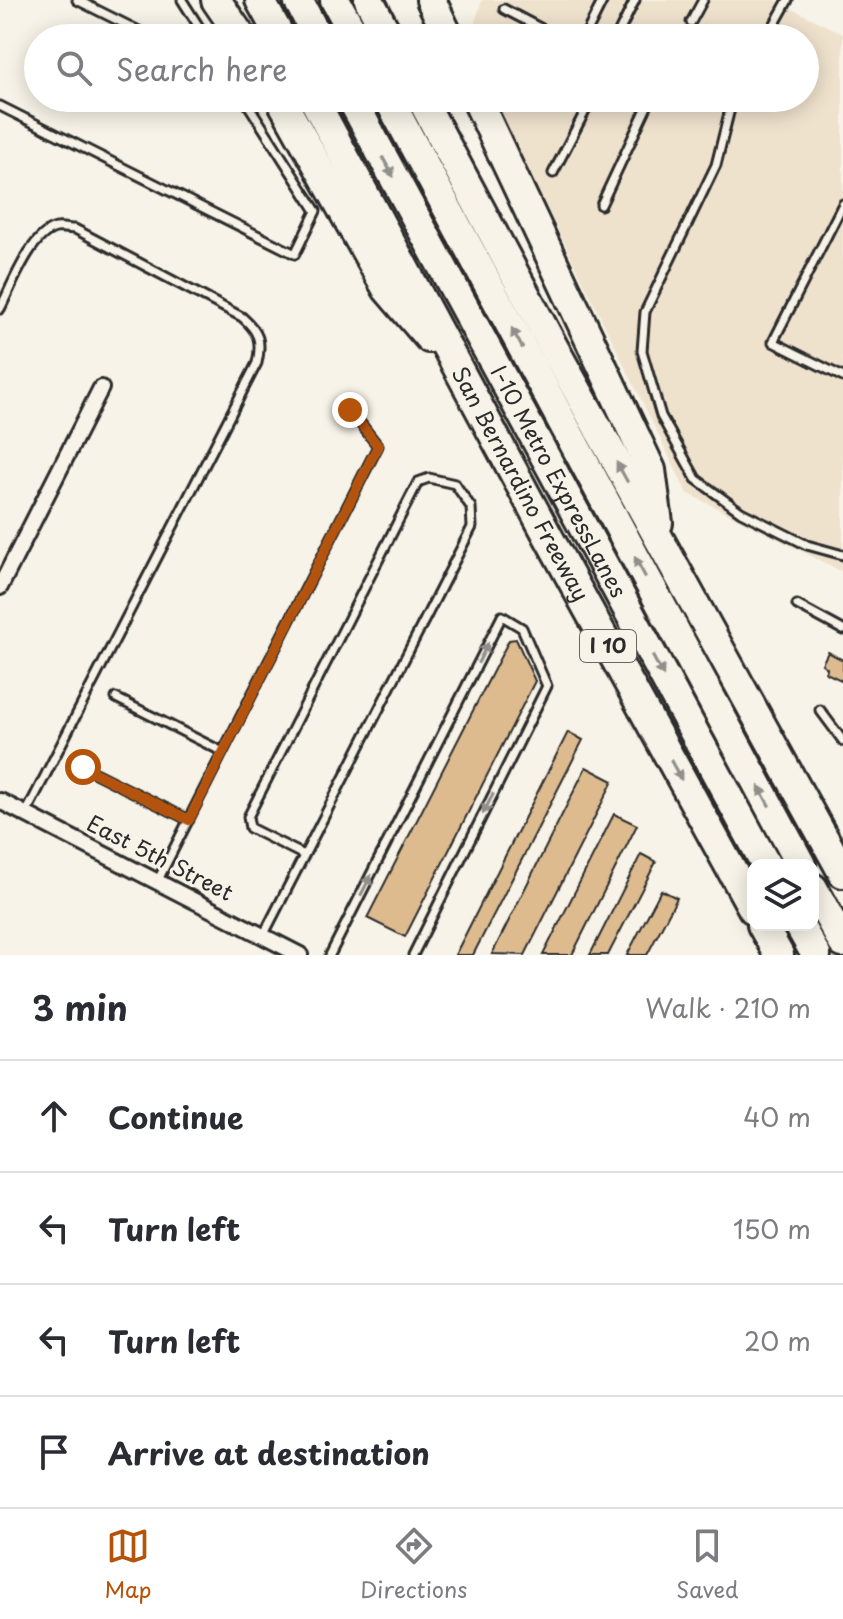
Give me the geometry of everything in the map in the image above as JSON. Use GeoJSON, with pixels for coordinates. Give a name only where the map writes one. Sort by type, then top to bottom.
{"type":"FeatureCollection","features":[{"type":"Feature","properties":{"kind":"highway"},"geometry":{"type":"LineString","coordinates":[[216,0],[232,24]]}},
{"type":"Feature","properties":{"kind":"highway"},"geometry":{"type":"LineString","coordinates":[[260,0],[273,24]]}},
{"type":"Feature","properties":{"kind":"highway"},"geometry":{"type":"LineString","coordinates":[[298,0],[311,24]]}},
{"type":"Feature","properties":{"kind":"highway"},"geometry":{"type":"LineString","coordinates":[[335,0],[348,24]]}},
{"type":"Feature","properties":{"kind":"highway"},"geometry":{"type":"LineString","coordinates":[[369,0],[382,24]]}},
{"type":"Feature","properties":{"kind":"highway"},"geometry":{"type":"LineString","coordinates":[[431,0],[442,24]]}},
{"type":"Feature","properties":{"kind":"highway"},"geometry":{"type":"LineString","coordinates":[[288,112],[387,289],[466,381]]}},
{"type":"Feature","properties":{"kind":"highway","name":"San Bernardino Freeway"},"geometry":{"type":"LineString","coordinates":[[321,112],[747,898]]}},
{"type":"Feature","properties":{"kind":"highway","name":"I-10 Metro ExpressLanes"},"geometry":{"type":"LineString","coordinates":[[359,112],[763,859]]}},
{"type":"Feature","properties":{"kind":"highway","name":"I-10 Metro ExpressLanes"},"geometry":{"type":"LineString","coordinates":[[396,112],[798,859]]}},
{"type":"Feature","properties":{"kind":"highway"},"geometry":{"type":"LineString","coordinates":[[428,112],[555,350],[843,873]]}},
{"type":"Feature","properties":{"kind":"highway"},"geometry":{"type":"LineString","coordinates":[[483,112],[651,470],[660,540]]}},
{"type":"Feature","properties":{"kind":"highway"},"geometry":{"type":"LineString","coordinates":[[819,899],[843,943]]}},
{"type":"Feature","properties":{"kind":"highway"},"geometry":{"type":"LineString","coordinates":[[765,931],[779,955]]}},
{"type":"Feature","properties":{"kind":"highway"},"geometry":{"type":"LineString","coordinates":[[802,931],[816,955]]}},
{"type":"Feature","properties":{"kind":"street"},"geometry":{"type":"LineString","coordinates":[[0,587],[101,388]]}},
{"type":"Feature","properties":{"kind":"street","name":"East 5th Street"},"geometry":{"type":"LineString","coordinates":[[0,801],[300,955]]}},
{"type":"Feature","properties":{"kind":"lane"},"geometry":{"type":"LineString","coordinates":[[77,0],[125,24]]}},
{"type":"Feature","properties":{"kind":"lane"},"geometry":{"type":"LineString","coordinates":[[182,0],[197,24]]}},
{"type":"Feature","properties":{"kind":"lane"},"geometry":{"type":"LineString","coordinates":[[591,24],[603,0]]}},
{"type":"Feature","properties":{"kind":"lane"},"geometry":{"type":"LineString","coordinates":[[623,24],[635,0]]}},
{"type":"Feature","properties":{"kind":"lane"},"geometry":{"type":"LineString","coordinates":[[691,22],[703,0]]}},
{"type":"Feature","properties":{"kind":"lane"},"geometry":{"type":"LineString","coordinates":[[775,24],[788,0]]}},
{"type":"Feature","properties":{"kind":"lane"},"geometry":{"type":"LineString","coordinates":[[504,9],[532,24]]}},
{"type":"Feature","properties":{"kind":"lane"},"geometry":{"type":"LineString","coordinates":[[0,106],[295,254],[316,211],[253,112]]}},
{"type":"Feature","properties":{"kind":"lane"},"geometry":{"type":"LineString","coordinates":[[553,173],[585,112]]}},
{"type":"Feature","properties":{"kind":"lane"},"geometry":{"type":"LineString","coordinates":[[601,205],[644,112]]}},
{"type":"Feature","properties":{"kind":"lane"},"geometry":{"type":"LineString","coordinates":[[729,112],[716,165],[645,312],[642,351],[661,416],[696,479],[741,512],[807,545],[843,555]]}},
{"type":"Feature","properties":{"kind":"lane"},"geometry":{"type":"LineString","coordinates":[[843,204],[773,342],[843,377]]}},
{"type":"Feature","properties":{"kind":"lane"},"geometry":{"type":"LineString","coordinates":[[0,309],[31,248],[42,234],[57,227],[75,229],[242,317],[257,330],[261,346],[257,363],[25,814]]}},
{"type":"Feature","properties":{"kind":"lane"},"geometry":{"type":"LineString","coordinates":[[157,882],[378,446],[350,410]]}},
{"type":"Feature","properties":{"kind":"lane"},"geometry":{"type":"LineString","coordinates":[[263,936],[472,527],[471,507],[455,484],[429,478],[418,482],[248,817],[250,828],[304,855]]}},
{"type":"Feature","properties":{"kind":"lane"},"geometry":{"type":"LineString","coordinates":[[797,605],[843,630]]}},
{"type":"Feature","properties":{"kind":"lane"},"geometry":{"type":"LineString","coordinates":[[330,955],[502,616],[522,628],[547,686],[413,955]]}},
{"type":"Feature","properties":{"kind":"lane"},"geometry":{"type":"LineString","coordinates":[[116,698],[223,752]]}},
{"type":"Feature","properties":{"kind":"lane"},"geometry":{"type":"LineString","coordinates":[[820,710],[843,741]]}},
{"type":"Feature","properties":{"kind":"lane"},"geometry":{"type":"LineString","coordinates":[[83,767],[189,820]]}},
{"type":"Feature","properties":{"kind":"shaded area"},"geometry":{"type":"Polygon","coordinates":[[[482,0],[775,0],[843,34],[843,572],[687,493],[500,112],[819,112],[819,24],[474,24],[482,0]]]}},
{"type":"Feature","properties":{"kind":"building"},"geometry":{"type":"Polygon","coordinates":[[[516,639],[535,681],[405,937],[367,918],[509,640],[516,639]]]}},
{"type":"Feature","properties":{"kind":"building"},"geometry":{"type":"Polygon","coordinates":[[[828,652],[843,660],[843,681],[826,673],[827,668],[822,664],[828,652]]]}},
{"type":"Feature","properties":{"kind":"building"},"geometry":{"type":"Polygon","coordinates":[[[568,732],[583,740],[473,955],[455,955],[568,732]]]}},
{"type":"Feature","properties":{"kind":"building"},"geometry":{"type":"Polygon","coordinates":[[[586,767],[613,781],[525,955],[492,954],[586,767]]]}},
{"type":"Feature","properties":{"kind":"building"},"geometry":{"type":"Polygon","coordinates":[[[614,814],[637,825],[572,955],[543,955],[614,814]]]}},
{"type":"Feature","properties":{"kind":"building"},"geometry":{"type":"Polygon","coordinates":[[[641,854],[656,862],[608,955],[590,955],[641,854]]]}},
{"type":"Feature","properties":{"kind":"building"},"geometry":{"type":"Polygon","coordinates":[[[661,890],[677,898],[647,955],[627,955],[661,890]]]}},
{"type":"Feature","properties":{"kind":"route"},"geometry":{"type":"LineString","coordinates":[[83,767],[189,820],[378,446],[350,410]]}}]}
